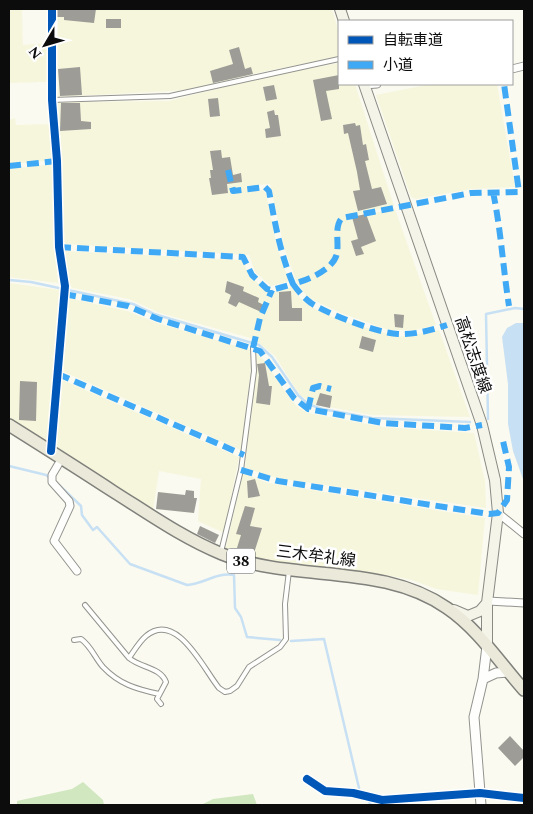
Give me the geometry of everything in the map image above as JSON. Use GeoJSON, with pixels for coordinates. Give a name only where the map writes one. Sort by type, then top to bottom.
{"type":"FeatureCollection","features":[{"type":"Feature","properties":{"kind":"main road","name":"高松志度線"},"geometry":{"type":"LineString","coordinates":[[364,85],[482,425],[495,480],[498,513],[487,602],[487,646]]}},
{"type":"Feature","properties":{"kind":"main road","name":"三木牟礼線"},"geometry":{"type":"LineString","coordinates":[[9,425],[166,525],[221,553],[256,564],[391,583],[407,587],[433,600],[458,616],[487,646],[524,690]]}},
{"type":"Feature","properties":{"kind":"main road"},"geometry":{"type":"LineString","coordinates":[[433,600],[443,602],[460,614],[468,616],[480,611],[487,602]]}},
{"type":"Feature","properties":{"kind":"street"},"geometry":{"type":"LineString","coordinates":[[51,451],[65,289],[59,247],[57,161],[52,100],[52,9]]}},
{"type":"Feature","properties":{"kind":"street"},"geometry":{"type":"LineString","coordinates":[[62,458],[52,475],[52,482],[69,501],[70,506],[54,541],[77,571]]}},
{"type":"Feature","properties":{"kind":"street"},"geometry":{"type":"LineString","coordinates":[[498,513],[524,534]]}},
{"type":"Feature","properties":{"kind":"street"},"geometry":{"type":"LineString","coordinates":[[487,602],[524,603]]}},
{"type":"Feature","properties":{"kind":"street"},"geometry":{"type":"LineString","coordinates":[[481,805],[474,717],[483,679],[487,646]]}},
{"type":"Feature","properties":{"kind":"street"},"geometry":{"type":"LineString","coordinates":[[483,679],[496,673],[508,672]]}},
{"type":"Feature","properties":{"kind":"street"},"geometry":{"type":"LineString","coordinates":[[306,779],[325,791],[353,793],[382,800],[480,793],[524,798]]}},
{"type":"Feature","properties":{"kind":"lane"},"geometry":{"type":"LineString","coordinates":[[52,100],[170,96],[338,59]]}},
{"type":"Feature","properties":{"kind":"lane"},"geometry":{"type":"LineString","coordinates":[[221,553],[242,470],[254,371],[253,348]]}},
{"type":"Feature","properties":{"kind":"lane"},"geometry":{"type":"LineString","coordinates":[[128,658],[146,636],[155,631],[165,631],[187,641],[219,688],[225,692],[230,691],[237,686],[249,667],[280,647],[286,639],[285,604],[289,569]]}},
{"type":"Feature","properties":{"kind":"lane"},"geometry":{"type":"LineString","coordinates":[[85,605],[128,658],[163,675],[166,682],[157,699],[162,704]]}},
{"type":"Feature","properties":{"kind":"lane"},"geometry":{"type":"LineString","coordinates":[[74,640],[81,639],[85,642],[103,667],[122,683],[132,689],[159,694]]}},
{"type":"Feature","properties":{"kind":"green space"},"geometry":{"type":"Polygon","coordinates":[[[9,9],[22,9],[23,45],[47,43],[47,82],[9,83],[9,9]]]}},
{"type":"Feature","properties":{"kind":"green space"},"geometry":{"type":"Polygon","coordinates":[[[54,9],[332,9],[338,30],[338,57],[262,72],[190,90],[56,97],[54,9]]]}},
{"type":"Feature","properties":{"kind":"green space"},"geometry":{"type":"Polygon","coordinates":[[[338,63],[338,85],[355,85],[394,206],[344,218],[395,209],[436,325],[415,330],[389,330],[341,313],[315,301],[305,294],[297,283],[284,247],[270,184],[246,186],[248,192],[263,190],[266,193],[277,247],[289,281],[271,286],[255,272],[249,255],[66,244],[64,242],[62,165],[56,102],[169,101],[258,78],[338,63]]]}},
{"type":"Feature","properties":{"kind":"green space"},"geometry":{"type":"Polygon","coordinates":[[[426,85],[497,85],[515,187],[471,189],[416,199],[411,197],[376,95],[426,85]]]}},
{"type":"Feature","properties":{"kind":"green space"},"geometry":{"type":"Polygon","coordinates":[[[15,118],[16,125],[51,124],[53,160],[9,164],[9,120],[15,118]]]}},
{"type":"Feature","properties":{"kind":"green space"},"geometry":{"type":"Polygon","coordinates":[[[53,164],[54,236],[58,283],[9,277],[9,169],[53,164]]]}},
{"type":"Feature","properties":{"kind":"green space"},"geometry":{"type":"Polygon","coordinates":[[[65,251],[241,260],[244,262],[248,274],[266,291],[275,292],[292,287],[300,298],[311,307],[339,320],[399,337],[439,330],[470,417],[372,415],[313,404],[299,394],[275,356],[254,339],[160,313],[129,299],[73,288],[69,285],[65,251]]]}},
{"type":"Feature","properties":{"kind":"green space"},"geometry":{"type":"Polygon","coordinates":[[[9,283],[60,290],[48,442],[9,418],[9,283]]]}},
{"type":"Feature","properties":{"kind":"green space"},"geometry":{"type":"Polygon","coordinates":[[[68,298],[127,311],[157,323],[250,350],[251,368],[241,450],[62,371],[68,298]]]}},
{"type":"Feature","properties":{"kind":"green space"},"geometry":{"type":"Polygon","coordinates":[[[256,353],[263,359],[291,400],[308,413],[383,427],[474,433],[485,481],[486,508],[277,478],[245,468],[256,353]]]}},
{"type":"Feature","properties":{"kind":"green space"},"geometry":{"type":"Polygon","coordinates":[[[60,379],[239,457],[224,533],[198,521],[201,479],[159,471],[153,511],[56,447],[60,379]]]}},
{"type":"Feature","properties":{"kind":"green space"},"geometry":{"type":"Polygon","coordinates":[[[243,473],[268,483],[485,518],[478,595],[436,589],[412,580],[391,576],[260,560],[225,551],[243,473]]]}},
{"type":"Feature","properties":{"kind":"green space"},"geometry":{"type":"Polygon","coordinates":[[[83,782],[103,800],[104,805],[17,805],[17,801],[72,789],[83,782]]]}},
{"type":"Feature","properties":{"kind":"green space"},"geometry":{"type":"Polygon","coordinates":[[[253,794],[257,805],[201,805],[213,799],[253,794]]]}},
{"type":"Feature","properties":{"kind":"water"},"geometry":{"type":"Polygon","coordinates":[[[516,323],[524,323],[524,482],[513,451],[508,424],[508,384],[502,337],[507,328],[516,323]]]}},
{"type":"Feature","properties":{"kind":"building"},"geometry":{"type":"Polygon","coordinates":[[[57,9],[96,9],[94,23],[64,20],[64,17],[57,17],[57,9]]]}},
{"type":"Feature","properties":{"kind":"building"},"geometry":{"type":"Polygon","coordinates":[[[106,19],[121,19],[121,28],[106,28],[106,19]]]}},
{"type":"Feature","properties":{"kind":"building"},"geometry":{"type":"Polygon","coordinates":[[[239,47],[245,69],[251,67],[253,74],[213,83],[210,71],[233,64],[229,50],[239,47]]]}},
{"type":"Feature","properties":{"kind":"building"},"geometry":{"type":"Polygon","coordinates":[[[80,67],[82,95],[60,96],[58,69],[80,67]]]}},
{"type":"Feature","properties":{"kind":"building"},"geometry":{"type":"Polygon","coordinates":[[[338,75],[339,89],[326,91],[332,119],[321,121],[313,80],[338,75]]]}},
{"type":"Feature","properties":{"kind":"building"},"geometry":{"type":"Polygon","coordinates":[[[274,85],[277,99],[266,101],[263,87],[274,85]]]}},
{"type":"Feature","properties":{"kind":"building"},"geometry":{"type":"Polygon","coordinates":[[[218,98],[220,116],[210,117],[208,99],[218,98]]]}},
{"type":"Feature","properties":{"kind":"building"},"geometry":{"type":"Polygon","coordinates":[[[61,103],[80,103],[81,121],[91,122],[91,129],[60,131],[61,103]]]}},
{"type":"Feature","properties":{"kind":"building"},"geometry":{"type":"Polygon","coordinates":[[[274,110],[275,115],[278,115],[281,136],[266,138],[265,129],[270,128],[267,112],[274,110]]]}},
{"type":"Feature","properties":{"kind":"building"},"geometry":{"type":"Polygon","coordinates":[[[355,123],[356,126],[360,125],[363,145],[366,144],[369,160],[365,161],[372,189],[381,187],[387,204],[358,211],[353,191],[360,190],[357,172],[348,133],[344,134],[343,125],[355,123]]]}},
{"type":"Feature","properties":{"kind":"building"},"geometry":{"type":"Polygon","coordinates":[[[221,150],[222,158],[230,157],[233,175],[241,173],[242,182],[227,184],[228,193],[212,195],[209,178],[211,178],[210,170],[213,170],[210,151],[221,150]]]}},
{"type":"Feature","properties":{"kind":"building"},"geometry":{"type":"Polygon","coordinates":[[[366,214],[376,241],[361,247],[364,254],[356,256],[351,241],[358,239],[352,217],[366,214]]]}},
{"type":"Feature","properties":{"kind":"building"},"geometry":{"type":"Polygon","coordinates":[[[227,281],[244,287],[243,291],[259,298],[258,302],[264,305],[261,312],[239,302],[236,307],[228,303],[231,295],[225,292],[227,281]]]}},
{"type":"Feature","properties":{"kind":"building"},"geometry":{"type":"Polygon","coordinates":[[[291,291],[292,308],[302,308],[302,321],[279,321],[279,292],[291,291]]]}},
{"type":"Feature","properties":{"kind":"building"},"geometry":{"type":"Polygon","coordinates":[[[394,314],[404,315],[403,328],[395,327],[394,314]]]}},
{"type":"Feature","properties":{"kind":"building"},"geometry":{"type":"Polygon","coordinates":[[[362,336],[376,340],[373,352],[359,348],[362,336]]]}},
{"type":"Feature","properties":{"kind":"building"},"geometry":{"type":"Polygon","coordinates":[[[265,363],[269,386],[272,386],[270,405],[256,403],[259,375],[257,364],[265,363]]]}},
{"type":"Feature","properties":{"kind":"building"},"geometry":{"type":"Polygon","coordinates":[[[20,381],[37,382],[36,421],[19,420],[20,381]]]}},
{"type":"Feature","properties":{"kind":"building"},"geometry":{"type":"Polygon","coordinates":[[[320,393],[332,396],[330,408],[316,405],[320,393]]]}},
{"type":"Feature","properties":{"kind":"building"},"geometry":{"type":"Polygon","coordinates":[[[255,479],[260,496],[248,498],[247,481],[255,479]]]}},
{"type":"Feature","properties":{"kind":"building"},"geometry":{"type":"Polygon","coordinates":[[[186,490],[194,491],[194,498],[197,498],[194,513],[156,509],[158,492],[185,495],[186,490]]]}},
{"type":"Feature","properties":{"kind":"building"},"geometry":{"type":"Polygon","coordinates":[[[245,506],[255,508],[250,526],[262,528],[253,556],[236,551],[241,535],[236,534],[245,506]]]}},
{"type":"Feature","properties":{"kind":"building"},"geometry":{"type":"Polygon","coordinates":[[[200,526],[219,535],[215,543],[197,534],[200,526]]]}},
{"type":"Feature","properties":{"kind":"building"},"geometry":{"type":"Polygon","coordinates":[[[510,736],[524,751],[524,757],[515,766],[498,748],[510,736]]]}},
{"type":"Feature","properties":{"kind":"waterway"},"geometry":{"type":"LineString","coordinates":[[9,280],[31,282],[133,304],[154,314],[259,345],[272,357],[298,395],[308,404],[322,409],[372,418],[470,422]]}},
{"type":"Feature","properties":{"kind":"waterway"},"geometry":{"type":"LineString","coordinates":[[488,419],[486,314],[515,308],[524,309]]}},
{"type":"Feature","properties":{"kind":"waterway"},"geometry":{"type":"LineString","coordinates":[[9,466],[46,475],[50,478]]}},
{"type":"Feature","properties":{"kind":"waterway"},"geometry":{"type":"LineString","coordinates":[[59,485],[81,506],[82,515],[93,530],[97,527],[130,564],[187,585],[221,575],[234,575],[235,608],[241,617],[247,637],[280,640]]}},
{"type":"Feature","properties":{"kind":"waterway"},"geometry":{"type":"LineString","coordinates":[[291,641],[324,639],[359,788]]}},
{"type":"Feature","properties":{"kind":"waterway"},"geometry":{"type":"LineString","coordinates":[[368,800],[371,805]]}},
{"type":"Feature","properties":{"kind":"marked path"},"geometry":{"type":"LineString","coordinates":[[228,170],[233,191],[265,187],[269,191],[278,238],[293,284],[319,273],[335,259],[338,225],[342,218],[471,193],[519,192],[504,85]]}},
{"type":"Feature","properties":{"kind":"marked path"},"geometry":{"type":"LineString","coordinates":[[9,166],[57,161]]}},
{"type":"Feature","properties":{"kind":"marked path"},"geometry":{"type":"LineString","coordinates":[[493,192],[509,306]]}},
{"type":"Feature","properties":{"kind":"marked path"},"geometry":{"type":"LineString","coordinates":[[59,247],[243,257],[252,275],[267,289],[272,290],[293,284],[311,303],[366,327],[389,333],[410,334],[447,325]]}},
{"type":"Feature","properties":{"kind":"marked path"},"geometry":{"type":"LineString","coordinates":[[253,348],[260,318],[272,290]]}},
{"type":"Feature","properties":{"kind":"marked path"},"geometry":{"type":"LineString","coordinates":[[64,294],[128,306],[158,319],[260,351],[294,398],[308,409],[383,423],[465,428],[482,425]]}},
{"type":"Feature","properties":{"kind":"marked path"},"geometry":{"type":"LineString","coordinates":[[58,374],[244,455]]}},
{"type":"Feature","properties":{"kind":"marked path"},"geometry":{"type":"LineString","coordinates":[[308,409],[313,388],[320,386],[331,389]]}},
{"type":"Feature","properties":{"kind":"marked path"},"geometry":{"type":"LineString","coordinates":[[241,470],[278,481],[489,514],[498,513],[507,500],[509,467],[503,441]]}},
{"type":"Feature","properties":{"kind":"cycle path"},"geometry":{"type":"LineString","coordinates":[[51,451],[65,286],[59,247],[57,161],[52,100],[52,9]]}},
{"type":"Feature","properties":{"kind":"cycle path"},"geometry":{"type":"LineString","coordinates":[[307,779],[325,791],[353,793],[382,800],[480,793],[524,798]]}}]}
